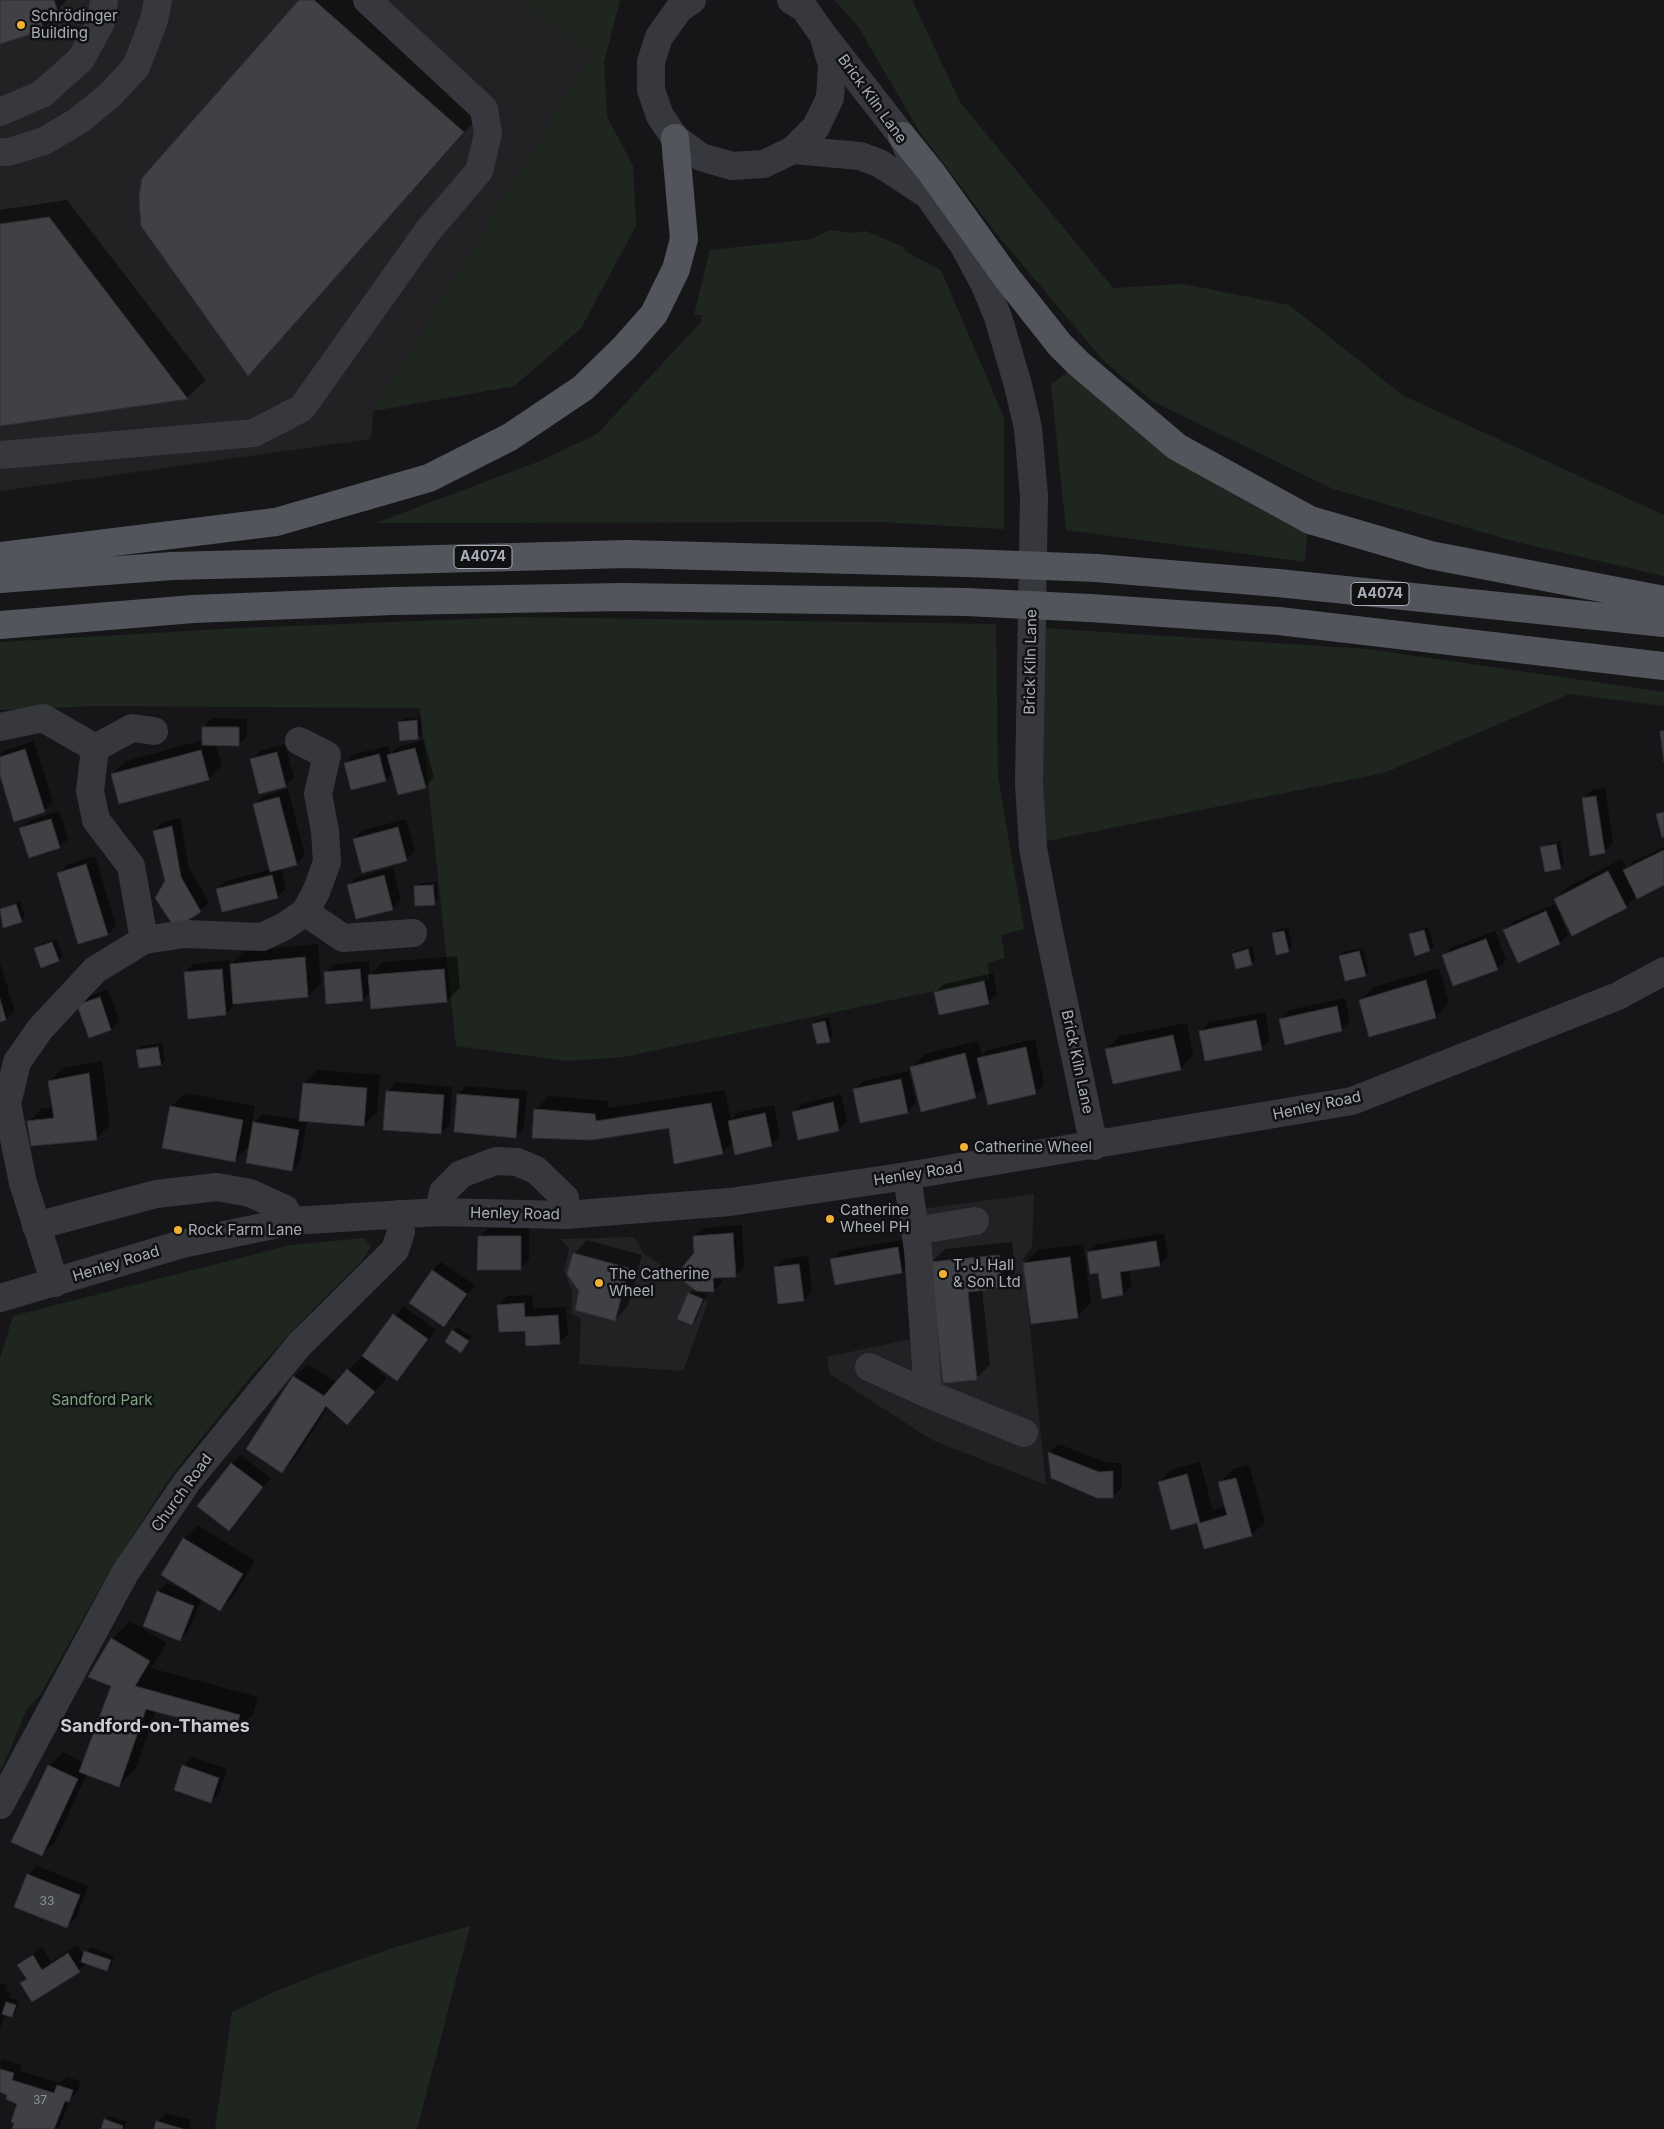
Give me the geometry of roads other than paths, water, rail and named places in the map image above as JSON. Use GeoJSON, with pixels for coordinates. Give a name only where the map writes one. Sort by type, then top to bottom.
{"type":"FeatureCollection","features":[{"type":"Feature","properties":{"kind":"main road"},"geometry":{"type":"LineString","coordinates":[[902,136],[1060,345],[1177,447],[1310,520],[1430,555],[1664,600]]}},
{"type":"Feature","properties":{"kind":"main road"},"geometry":{"type":"LineString","coordinates":[[0,556],[276,522],[429,478],[510,437],[583,388],[625,347],[654,314],[676,269],[684,239],[675,138]]}},
{"type":"Feature","properties":{"kind":"main road","name":"A4074"},"geometry":{"type":"LineString","coordinates":[[0,579],[172,566],[628,554],[1096,568],[1278,583],[1664,623]]}},
{"type":"Feature","properties":{"kind":"main road"},"geometry":{"type":"LineString","coordinates":[[0,624],[193,609],[393,601],[621,597],[966,602],[1090,608],[1279,621],[1664,666]]}},
{"type":"Feature","properties":{"kind":"street"},"geometry":{"type":"LineString","coordinates":[[0,112],[42,94],[82,59],[101,22],[104,0]]}},
{"type":"Feature","properties":{"kind":"street"},"geometry":{"type":"LineString","coordinates":[[0,152],[9,152],[44,140],[78,121],[109,96],[136,67],[154,20],[158,0]]}},
{"type":"Feature","properties":{"kind":"street"},"geometry":{"type":"LineString","coordinates":[[0,455],[254,433],[302,408],[427,232],[479,171],[488,134],[484,109],[367,0]]}},
{"type":"Feature","properties":{"kind":"street"},"geometry":{"type":"LineString","coordinates":[[668,0],[651,62],[651,90],[660,116],[675,138],[701,157],[732,166],[764,164],[793,150],[816,127],[830,98],[832,66],[823,34]]}},
{"type":"Feature","properties":{"kind":"street"},"geometry":{"type":"LineString","coordinates":[[659,36],[679,9],[692,0]]}},
{"type":"Feature","properties":{"kind":"street","name":"Brick Kiln Lane"},"geometry":{"type":"LineString","coordinates":[[798,3],[902,136],[928,195],[964,246],[984,283],[1001,326],[1028,428],[1034,496],[1029,784],[1033,848],[1094,1146]]}},
{"type":"Feature","properties":{"kind":"street","name":"Brick Kiln Lane"},"geometry":{"type":"LineString","coordinates":[[793,150],[860,156],[879,162],[928,195]]}},
{"type":"Feature","properties":{"kind":"street"},"geometry":{"type":"LineString","coordinates":[[0,727],[43,718],[95,748]]}},
{"type":"Feature","properties":{"kind":"street"},"geometry":{"type":"LineString","coordinates":[[95,748],[132,728],[154,731]]}},
{"type":"Feature","properties":{"kind":"street"},"geometry":{"type":"LineString","coordinates":[[55,1283],[23,1183],[7,1104],[8,1056],[40,1029],[95,970],[144,940],[185,934],[262,937],[284,926],[305,912],[316,892],[327,862],[325,831],[318,794],[327,754],[299,741]]}},
{"type":"Feature","properties":{"kind":"street"},"geometry":{"type":"LineString","coordinates":[[95,748],[90,791],[96,820],[131,866],[144,940]]}},
{"type":"Feature","properties":{"kind":"street"},"geometry":{"type":"LineString","coordinates":[[305,912],[343,938],[413,933]]}},
{"type":"Feature","properties":{"kind":"street","name":"Henley Road"},"geometry":{"type":"LineString","coordinates":[[0,1298],[182,1244],[292,1221],[439,1212],[565,1215],[730,1202],[1094,1146],[1352,1101],[1618,996],[1664,971]]}},
{"type":"Feature","properties":{"kind":"street"},"geometry":{"type":"LineString","coordinates":[[439,1212],[443,1192],[460,1174],[496,1161],[517,1162],[536,1170],[565,1198],[565,1215]]}},
{"type":"Feature","properties":{"kind":"street"},"geometry":{"type":"LineString","coordinates":[[907,1176],[915,1231],[928,1394]]}},
{"type":"Feature","properties":{"kind":"street"},"geometry":{"type":"LineString","coordinates":[[36,1226],[156,1194],[217,1188],[250,1193],[285,1208],[292,1221]]}},
{"type":"Feature","properties":{"kind":"street","name":"Church Road"},"geometry":{"type":"LineString","coordinates":[[0,1805],[126,1573],[182,1490],[299,1345],[395,1250],[401,1232],[399,1214]]}},
{"type":"Feature","properties":{"kind":"street"},"geometry":{"type":"LineString","coordinates":[[915,1231],[975,1221]]}},
{"type":"Feature","properties":{"kind":"street"},"geometry":{"type":"LineString","coordinates":[[869,1366],[928,1394],[1024,1433]]}},
{"type":"Feature","properties":{"kind":"place","name":"Schrödinger Building"},"geometry":{"type":"Point","coordinates":[21,25]}},
{"type":"Feature","properties":{"kind":"place","name":"Catherine Wheel"},"geometry":{"type":"Point","coordinates":[964,1147]}},
{"type":"Feature","properties":{"kind":"place","name":"Catherine Wheel PH"},"geometry":{"type":"Point","coordinates":[830,1219]}},
{"type":"Feature","properties":{"kind":"place","name":"Rock Farm Lane"},"geometry":{"type":"Point","coordinates":[178,1230]}},
{"type":"Feature","properties":{"kind":"place","name":"T. J. Hall & Son Ltd"},"geometry":{"type":"Point","coordinates":[943,1274]}},
{"type":"Feature","properties":{"kind":"place","name":"The Catherine Wheel"},"geometry":{"type":"Point","coordinates":[599,1283]}},
{"type":"Feature","properties":{"kind":"district","name":"Sandford-on-Thames"},"geometry":{"type":"Point","coordinates":[155,1727]}},
{"type":"Feature","properties":{"kind":"park label","name":"Sandford Park"},"geometry":{"type":"Point","coordinates":[102,1400]}}]}
